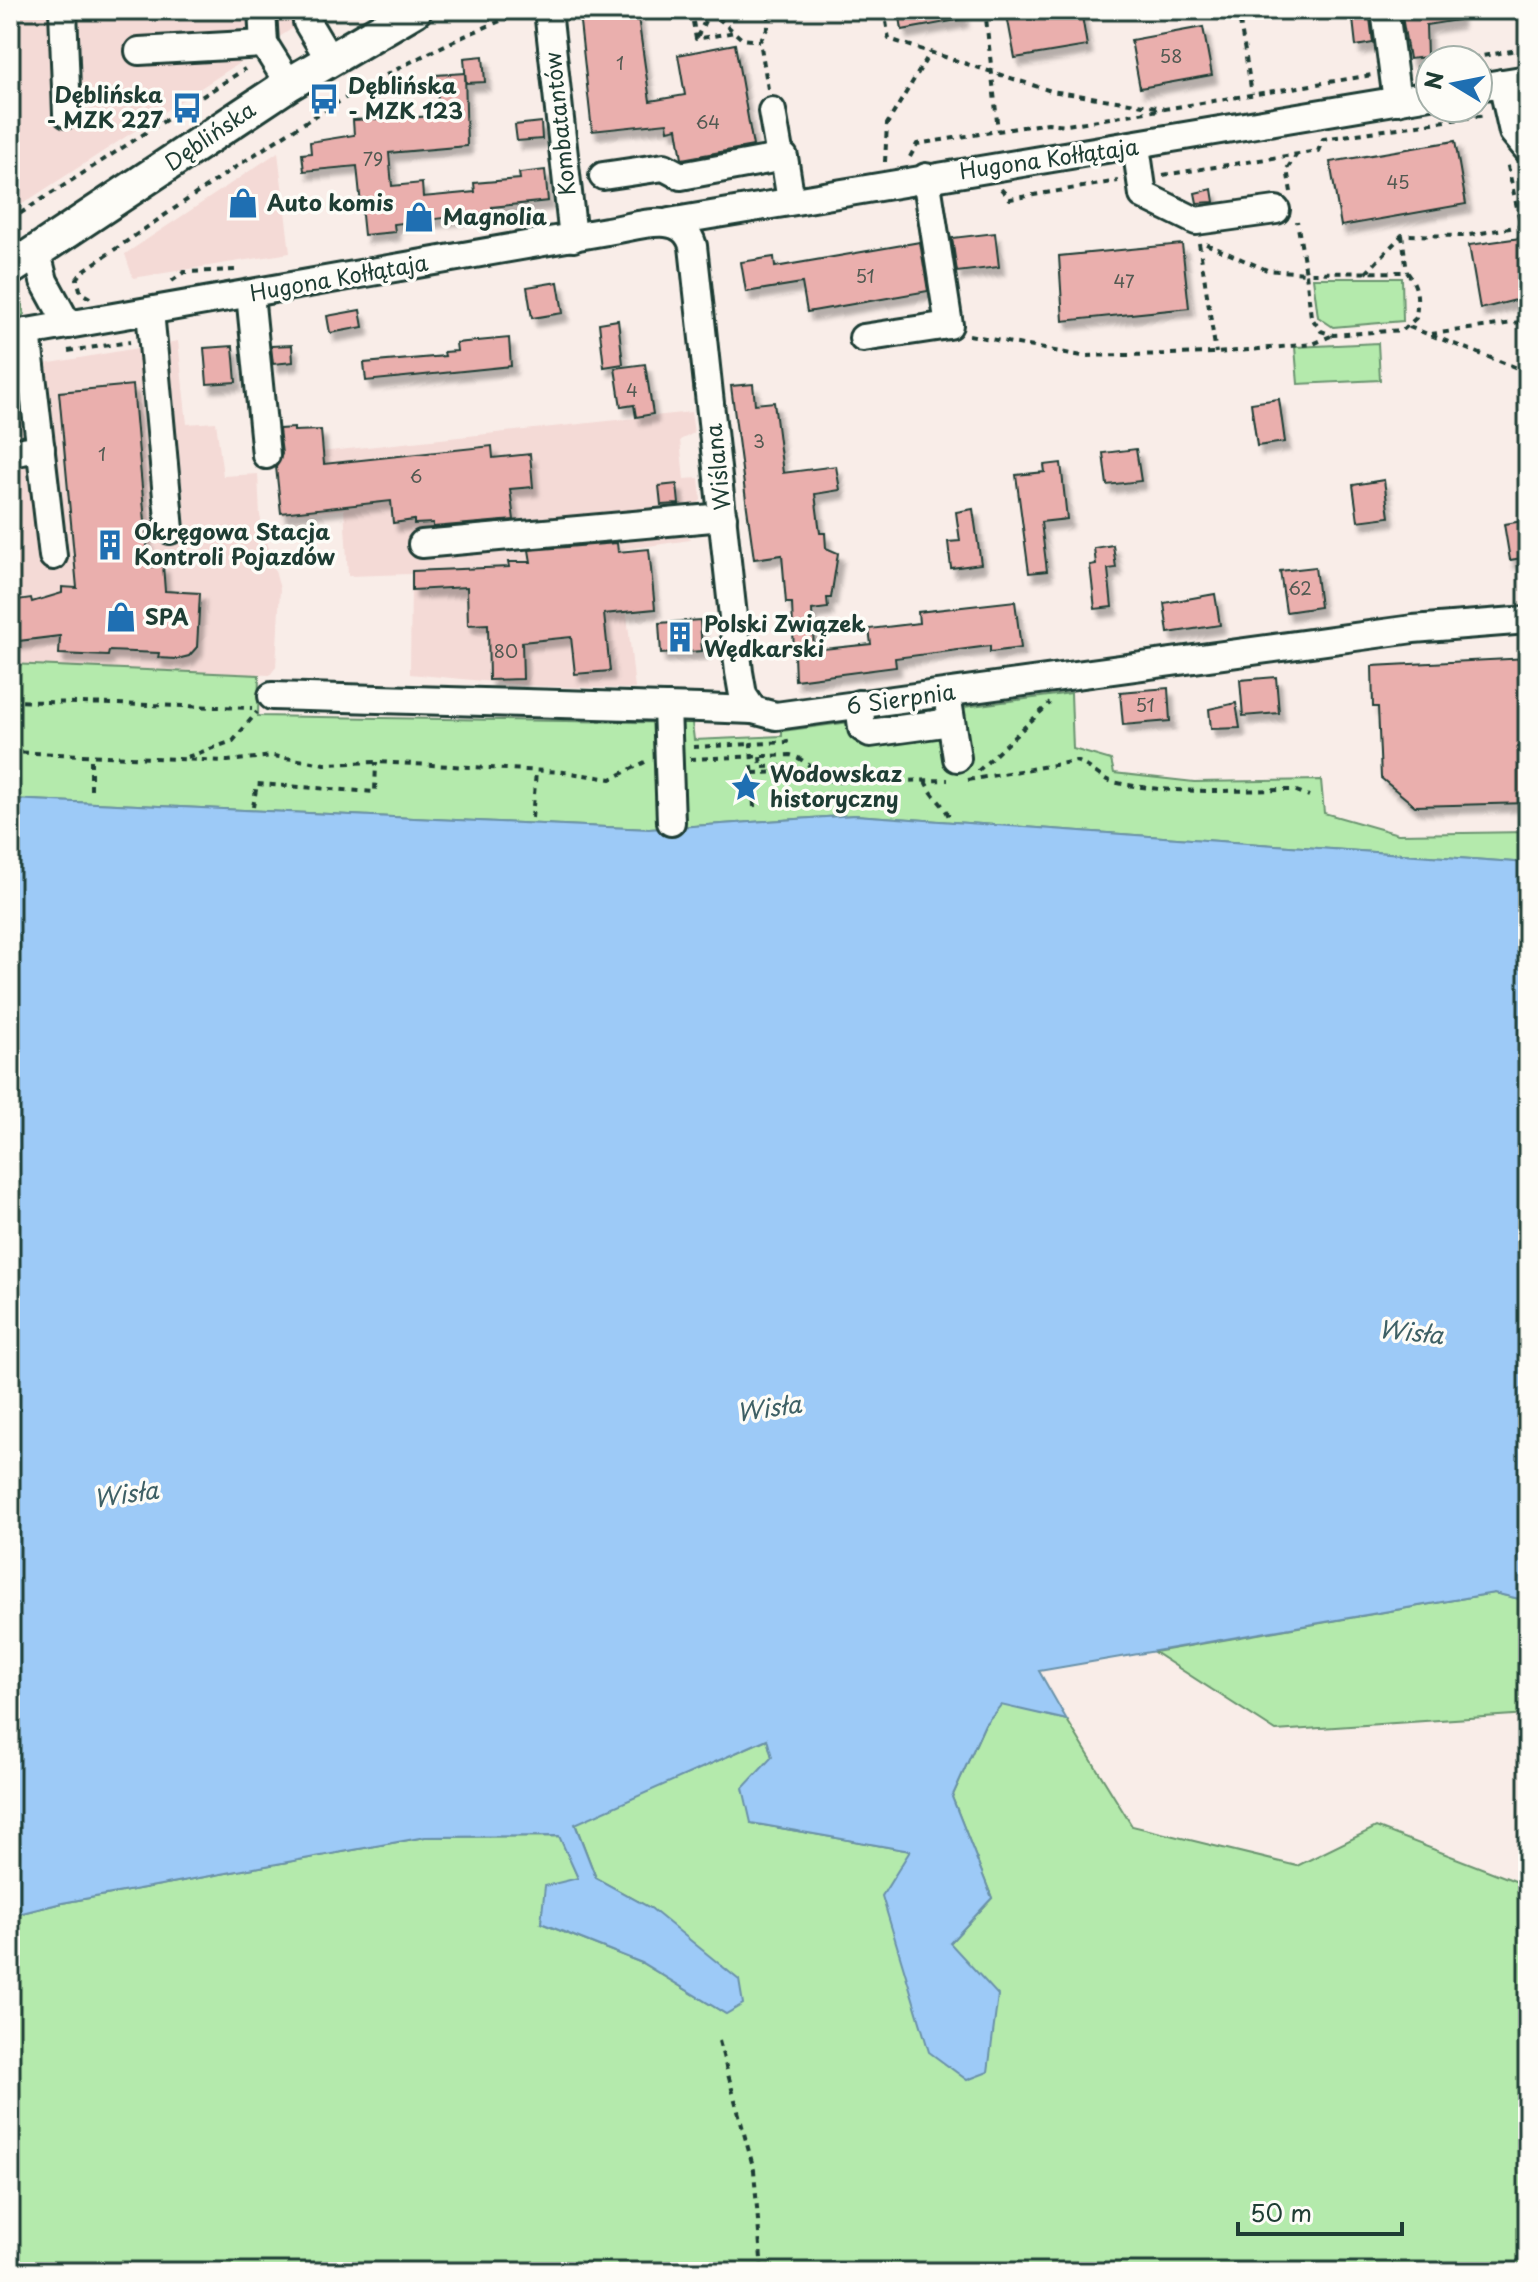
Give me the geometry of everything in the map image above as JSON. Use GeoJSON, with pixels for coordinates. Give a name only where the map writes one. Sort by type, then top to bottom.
{"type":"FeatureCollection","features":[{"type":"Feature","properties":{"kind":"main road","name":"Dęblińska"},"geometry":{"type":"LineString","coordinates":[[10,269],[289,84],[415,10]]}},
{"type":"Feature","properties":{"kind":"street"},"geometry":{"type":"LineString","coordinates":[[63,10],[67,114]]}},
{"type":"Feature","properties":{"kind":"street"},"geometry":{"type":"LineString","coordinates":[[262,10],[267,48],[289,84]]}},
{"type":"Feature","properties":{"kind":"street"},"geometry":{"type":"LineString","coordinates":[[306,10],[307,22],[329,59]]}},
{"type":"Feature","properties":{"kind":"street","name":"Kombatantów"},"geometry":{"type":"LineString","coordinates":[[548,10],[573,238]]}},
{"type":"Feature","properties":{"kind":"street"},"geometry":{"type":"LineString","coordinates":[[1385,10],[1397,101]]}},
{"type":"Feature","properties":{"kind":"street"},"geometry":{"type":"LineString","coordinates":[[139,51],[267,48]]}},
{"type":"Feature","properties":{"kind":"street"},"geometry":{"type":"LineString","coordinates":[[1503,83],[1517,153]]}},
{"type":"Feature","properties":{"kind":"street","name":"Hugona Kołłątaja"},"geometry":{"type":"LineString","coordinates":[[19,333],[573,238],[675,224],[926,177],[1136,146],[1414,98]]}},
{"type":"Feature","properties":{"kind":"street"},"geometry":{"type":"LineString","coordinates":[[772,111],[780,157]]}},
{"type":"Feature","properties":{"kind":"street"},"geometry":{"type":"LineString","coordinates":[[1136,146],[1143,195],[1196,221],[1276,210]]}},
{"type":"Feature","properties":{"kind":"street"},"geometry":{"type":"LineString","coordinates":[[603,176],[664,167],[681,176],[784,157],[791,201]]}},
{"type":"Feature","properties":{"kind":"street"},"geometry":{"type":"LineString","coordinates":[[863,338],[949,325],[926,177]]}},
{"type":"Feature","properties":{"kind":"street","name":"Wiślana"},"geometry":{"type":"LineString","coordinates":[[675,224],[689,233],[693,246],[739,672],[743,695],[753,710]]}},
{"type":"Feature","properties":{"kind":"street"},"geometry":{"type":"LineString","coordinates":[[37,253],[44,281],[68,325]]}},
{"type":"Feature","properties":{"kind":"street"},"geometry":{"type":"LineString","coordinates":[[250,294],[266,455]]}},
{"type":"Feature","properties":{"kind":"street"},"geometry":{"type":"LineString","coordinates":[[150,311],[170,530]]}},
{"type":"Feature","properties":{"kind":"street"},"geometry":{"type":"LineString","coordinates":[[19,333],[41,448],[53,556]]}},
{"type":"Feature","properties":{"kind":"street"},"geometry":{"type":"LineString","coordinates":[[10,453],[41,448]]}},
{"type":"Feature","properties":{"kind":"street"},"geometry":{"type":"LineString","coordinates":[[422,544],[723,517]]}},
{"type":"Feature","properties":{"kind":"street","name":"6 Sierpnia"},"geometry":{"type":"LineString","coordinates":[[272,696],[753,710],[776,716],[1413,629],[1528,620]]}},
{"type":"Feature","properties":{"kind":"street"},"geometry":{"type":"LineString","coordinates":[[947,693],[962,769]]}},
{"type":"Feature","properties":{"kind":"street"},"geometry":{"type":"LineString","coordinates":[[859,704],[862,728],[870,733],[951,722]]}},
{"type":"Feature","properties":{"kind":"street"},"geometry":{"type":"LineString","coordinates":[[667,707],[671,822]]}},
{"type":"Feature","properties":{"kind":"path"},"geometry":{"type":"LineString","coordinates":[[83,271],[287,134],[390,74],[490,25],[530,10]]}},
{"type":"Feature","properties":{"kind":"path"},"geometry":{"type":"LineString","coordinates":[[691,10],[696,39]]}},
{"type":"Feature","properties":{"kind":"path"},"geometry":{"type":"LineString","coordinates":[[769,10],[768,27],[760,41],[772,111]]}},
{"type":"Feature","properties":{"kind":"path"},"geometry":{"type":"LineString","coordinates":[[884,10],[889,39],[1051,91],[1168,108]]}},
{"type":"Feature","properties":{"kind":"path"},"geometry":{"type":"LineString","coordinates":[[990,10],[986,18],[998,131]]}},
{"type":"Feature","properties":{"kind":"path"},"geometry":{"type":"LineString","coordinates":[[1238,10],[1252,94]]}},
{"type":"Feature","properties":{"kind":"path"},"geometry":{"type":"LineString","coordinates":[[696,39],[710,11],[742,39],[760,41]]}},
{"type":"Feature","properties":{"kind":"path"},"geometry":{"type":"LineString","coordinates":[[696,39],[735,32]]}},
{"type":"Feature","properties":{"kind":"path"},"geometry":{"type":"LineString","coordinates":[[10,220],[267,48]]}},
{"type":"Feature","properties":{"kind":"path"},"geometry":{"type":"LineString","coordinates":[[1494,54],[1528,48]]}},
{"type":"Feature","properties":{"kind":"path"},"geometry":{"type":"LineString","coordinates":[[885,162],[887,124],[930,53]]}},
{"type":"Feature","properties":{"kind":"path"},"geometry":{"type":"LineString","coordinates":[[871,165],[910,158],[917,144],[1048,123],[1067,125],[1414,68]]}},
{"type":"Feature","properties":{"kind":"path"},"geometry":{"type":"LineString","coordinates":[[1517,153],[1521,226]]}},
{"type":"Feature","properties":{"kind":"path"},"geometry":{"type":"LineString","coordinates":[[1196,221],[1216,353]]}},
{"type":"Feature","properties":{"kind":"path"},"geometry":{"type":"LineString","coordinates":[[1366,273],[1402,235],[1464,236],[1528,225]]}},
{"type":"Feature","properties":{"kind":"path"},"geometry":{"type":"LineString","coordinates":[[949,325],[975,339],[1015,341],[1082,356],[1216,353],[1313,344],[1333,335],[1403,330],[1416,318],[1419,298],[1415,282],[1407,272],[1402,235]]}},
{"type":"Feature","properties":{"kind":"path"},"geometry":{"type":"LineString","coordinates":[[1333,335],[1321,331],[1311,317],[1306,273],[1407,272]]}},
{"type":"Feature","properties":{"kind":"path"},"geometry":{"type":"LineString","coordinates":[[1429,334],[1528,321]]}},
{"type":"Feature","properties":{"kind":"path"},"geometry":{"type":"LineString","coordinates":[[1409,327],[1528,372]]}},
{"type":"Feature","properties":{"kind":"path"},"geometry":{"type":"LineString","coordinates":[[185,758],[205,748],[233,741],[272,696]]}},
{"type":"Feature","properties":{"kind":"path"},"geometry":{"type":"LineString","coordinates":[[962,769],[1050,703]]}},
{"type":"Feature","properties":{"kind":"path"},"geometry":{"type":"LineString","coordinates":[[688,734],[689,747],[783,743]]}},
{"type":"Feature","properties":{"kind":"path"},"geometry":{"type":"LineString","coordinates":[[751,744],[754,807]]}},
{"type":"Feature","properties":{"kind":"path"},"geometry":{"type":"LineString","coordinates":[[10,752],[228,761],[273,756],[325,764],[376,762],[564,772],[611,779],[638,765],[668,760],[799,757],[824,779],[836,782],[925,781],[962,769],[1076,761],[1092,766],[1112,782],[1195,791],[1294,790],[1309,796]]}},
{"type":"Feature","properties":{"kind":"path"},"geometry":{"type":"LineString","coordinates":[[753,773],[788,772],[788,766],[761,767],[760,756]]}},
{"type":"Feature","properties":{"kind":"path"},"geometry":{"type":"LineString","coordinates":[[91,757],[91,790]]}},
{"type":"Feature","properties":{"kind":"path"},"geometry":{"type":"LineString","coordinates":[[253,807],[257,784],[375,792],[376,762]]}},
{"type":"Feature","properties":{"kind":"path"},"geometry":{"type":"LineString","coordinates":[[532,818],[536,772]]}},
{"type":"Feature","properties":{"kind":"path"},"geometry":{"type":"LineString","coordinates":[[925,781],[931,795],[944,803],[950,819]]}},
{"type":"Feature","properties":{"kind":"path"},"geometry":{"type":"LineString","coordinates":[[719,2041],[754,2170],[762,2272]]}},
{"type":"Feature","properties":{"kind":"path"},"geometry":{"type":"LineString","coordinates":[[10,2093],[18,2090]]}},
{"type":"Feature","properties":{"kind":"shaded area"},"geometry":{"type":"Polygon","coordinates":[[[10,10],[321,10],[10,212],[10,10]]]}},
{"type":"Feature","properties":{"kind":"shaded area","name":"Auto komis"},"geometry":{"type":"Polygon","coordinates":[[[278,152],[290,253],[133,278],[125,254],[278,152]]]}},
{"type":"Feature","properties":{"kind":"shaded area"},"geometry":{"type":"Polygon","coordinates":[[[178,341],[187,424],[216,422],[223,476],[258,474],[260,516],[280,589],[276,667],[270,675],[10,664],[10,370],[178,341]]]}},
{"type":"Feature","properties":{"kind":"shaded area"},"geometry":{"type":"Polygon","coordinates":[[[691,412],[694,433],[680,440],[684,479],[699,478],[701,500],[696,506],[681,508],[690,540],[620,550],[635,689],[535,686],[410,674],[411,574],[348,576],[344,509],[282,515],[274,457],[691,412]]]}},
{"type":"Feature","properties":{"kind":"green space"},"geometry":{"type":"Polygon","coordinates":[[[1313,278],[1402,278],[1403,321],[1333,327],[1318,317],[1313,278]]]}},
{"type":"Feature","properties":{"kind":"green space"},"geometry":{"type":"Polygon","coordinates":[[[19,290],[24,315],[10,320],[10,295],[19,290]]]}},
{"type":"Feature","properties":{"kind":"green space"},"geometry":{"type":"Polygon","coordinates":[[[1378,343],[1380,380],[1298,384],[1295,347],[1378,343]]]}},
{"type":"Feature","properties":{"kind":"green space"},"geometry":{"type":"Polygon","coordinates":[[[10,664],[259,675],[258,716],[692,723],[694,740],[782,736],[782,731],[1071,693],[1073,749],[1111,760],[1114,773],[1194,782],[1321,780],[1324,813],[1398,834],[1528,832],[1528,863],[855,815],[649,829],[10,799],[10,664]]]}},
{"type":"Feature","properties":{"kind":"green space"},"geometry":{"type":"Polygon","coordinates":[[[1494,1593],[1528,1601],[1528,1714],[1276,1731],[1154,1652],[1494,1593]]]}},
{"type":"Feature","properties":{"kind":"green space"},"geometry":{"type":"Polygon","coordinates":[[[1001,1704],[1067,1720],[1132,1826],[1297,1866],[1376,1827],[1528,1886],[1528,2272],[10,2272],[10,1916],[62,1903],[425,1837],[560,1836],[578,1878],[541,1923],[642,1963],[726,2014],[652,1909],[596,1878],[575,1823],[767,1739],[772,1757],[751,1823],[911,1851],[950,1943],[992,1898],[952,1797],[985,1724],[1001,1704]]]}},
{"type":"Feature","properties":{"kind":"water","name":"Wisła"},"geometry":{"type":"Polygon","coordinates":[[[10,799],[649,829],[855,815],[1528,863],[1528,1601],[1494,1593],[1039,1671],[1067,1720],[1001,1705],[985,1724],[952,1797],[992,1898],[950,1943],[998,1995],[988,2072],[967,2080],[929,2052],[882,1896],[910,1851],[751,1823],[743,1788],[772,1757],[767,1739],[575,1824],[596,1878],[652,1909],[739,1980],[743,2004],[726,2014],[642,1963],[541,1923],[545,1886],[578,1878],[559,1836],[425,1837],[62,1903],[10,1916],[10,799]]]}},
{"type":"Feature","properties":{"kind":"building"},"geometry":{"type":"Polygon","coordinates":[[[621,10],[637,10],[650,101],[685,95],[678,55],[735,44],[753,146],[682,159],[677,128],[668,130],[667,123],[592,131],[580,22],[621,10]]]}},
{"type":"Feature","properties":{"kind":"building"},"geometry":{"type":"Polygon","coordinates":[[[899,10],[962,10],[963,19],[902,30],[899,10]]]}},
{"type":"Feature","properties":{"kind":"building"},"geometry":{"type":"Polygon","coordinates":[[[1006,10],[1081,10],[1087,46],[1015,58],[1006,10]]]}},
{"type":"Feature","properties":{"kind":"building"},"geometry":{"type":"Polygon","coordinates":[[[1352,10],[1369,10],[1373,43],[1356,46],[1352,10]]]}},
{"type":"Feature","properties":{"kind":"building"},"geometry":{"type":"Polygon","coordinates":[[[1401,10],[1458,10],[1458,20],[1426,25],[1427,44],[1414,44],[1414,58],[1409,59],[1401,10]]]}},
{"type":"Feature","properties":{"kind":"building"},"geometry":{"type":"Polygon","coordinates":[[[1203,27],[1212,75],[1140,88],[1131,40],[1203,27]]]}},
{"type":"Feature","properties":{"kind":"building"},"geometry":{"type":"Polygon","coordinates":[[[483,56],[485,82],[466,83],[464,58],[483,56]]]}},
{"type":"Feature","properties":{"kind":"building"},"geometry":{"type":"Polygon","coordinates":[[[465,73],[467,146],[389,153],[392,186],[422,183],[423,197],[475,192],[474,183],[520,179],[519,173],[545,170],[548,201],[492,207],[493,212],[394,224],[395,232],[364,235],[357,166],[304,171],[302,154],[311,153],[310,142],[354,135],[353,120],[439,116],[436,75],[465,73]]]}},
{"type":"Feature","properties":{"kind":"building"},"geometry":{"type":"Polygon","coordinates":[[[541,122],[542,139],[517,141],[515,125],[541,122]]]}},
{"type":"Feature","properties":{"kind":"building"},"geometry":{"type":"Polygon","coordinates":[[[1455,141],[1466,204],[1341,226],[1330,162],[1455,141]]]}},
{"type":"Feature","properties":{"kind":"building"},"geometry":{"type":"Polygon","coordinates":[[[1212,189],[1214,202],[1197,203],[1195,193],[1212,189]]]}},
{"type":"Feature","properties":{"kind":"building"},"geometry":{"type":"Polygon","coordinates":[[[995,233],[999,267],[957,272],[952,238],[995,233]]]}},
{"type":"Feature","properties":{"kind":"building"},"geometry":{"type":"Polygon","coordinates":[[[1528,237],[1528,297],[1480,309],[1469,245],[1528,237]]]}},
{"type":"Feature","properties":{"kind":"building"},"geometry":{"type":"Polygon","coordinates":[[[920,242],[928,291],[807,312],[802,283],[746,292],[741,262],[774,257],[775,267],[920,242]]]}},
{"type":"Feature","properties":{"kind":"building"},"geometry":{"type":"Polygon","coordinates":[[[1182,244],[1189,308],[1063,321],[1059,256],[1182,244]]]}},
{"type":"Feature","properties":{"kind":"building"},"geometry":{"type":"Polygon","coordinates":[[[558,282],[563,313],[532,318],[527,287],[558,282]]]}},
{"type":"Feature","properties":{"kind":"building"},"geometry":{"type":"Polygon","coordinates":[[[360,310],[363,327],[330,333],[327,316],[360,310]]]}},
{"type":"Feature","properties":{"kind":"building"},"geometry":{"type":"Polygon","coordinates":[[[618,320],[623,364],[604,367],[599,323],[618,320]]]}},
{"type":"Feature","properties":{"kind":"building"},"geometry":{"type":"Polygon","coordinates":[[[509,338],[511,366],[366,381],[364,363],[445,356],[444,352],[457,351],[456,343],[509,338]]]}},
{"type":"Feature","properties":{"kind":"building"},"geometry":{"type":"Polygon","coordinates":[[[292,345],[293,362],[273,364],[271,346],[292,345]]]}},
{"type":"Feature","properties":{"kind":"building"},"geometry":{"type":"Polygon","coordinates":[[[233,346],[236,382],[207,384],[204,348],[233,346]]]}},
{"type":"Feature","properties":{"kind":"building"},"geometry":{"type":"Polygon","coordinates":[[[645,364],[653,414],[636,417],[634,405],[621,407],[615,368],[645,364]]]}},
{"type":"Feature","properties":{"kind":"building"},"geometry":{"type":"Polygon","coordinates":[[[753,384],[755,404],[774,402],[783,473],[836,466],[840,490],[815,494],[820,533],[825,533],[826,548],[838,553],[831,598],[827,598],[828,608],[812,610],[814,650],[871,644],[869,629],[919,623],[918,612],[1015,601],[1021,648],[990,652],[990,646],[895,658],[896,667],[795,680],[792,603],[786,603],[782,555],[754,559],[731,386],[753,384]]]}},
{"type":"Feature","properties":{"kind":"building"},"geometry":{"type":"Polygon","coordinates":[[[133,385],[149,567],[163,565],[165,591],[200,593],[197,647],[189,656],[177,659],[158,658],[159,653],[109,651],[108,656],[59,654],[60,636],[10,642],[10,601],[31,598],[32,602],[62,593],[62,587],[77,588],[59,392],[133,385]]]}},
{"type":"Feature","properties":{"kind":"building"},"geometry":{"type":"Polygon","coordinates":[[[1279,399],[1285,442],[1257,446],[1251,403],[1279,399]]]}},
{"type":"Feature","properties":{"kind":"building"},"geometry":{"type":"Polygon","coordinates":[[[294,428],[294,431],[321,430],[324,464],[492,446],[493,458],[530,454],[533,487],[510,489],[514,520],[433,527],[433,523],[414,524],[414,520],[393,523],[391,501],[281,513],[276,467],[282,454],[279,429],[294,428]]]}},
{"type":"Feature","properties":{"kind":"building"},"geometry":{"type":"Polygon","coordinates":[[[1136,449],[1141,481],[1107,485],[1103,453],[1136,449]]]}},
{"type":"Feature","properties":{"kind":"building"},"geometry":{"type":"Polygon","coordinates":[[[1061,463],[1067,519],[1041,522],[1047,571],[1029,573],[1016,475],[1045,472],[1044,465],[1061,463]]]}},
{"type":"Feature","properties":{"kind":"building"},"geometry":{"type":"Polygon","coordinates":[[[1384,480],[1389,517],[1358,521],[1353,485],[1384,480]]]}},
{"type":"Feature","properties":{"kind":"building"},"geometry":{"type":"Polygon","coordinates":[[[677,484],[679,504],[661,505],[659,486],[677,484]]]}},
{"type":"Feature","properties":{"kind":"building"},"geometry":{"type":"Polygon","coordinates":[[[973,509],[981,564],[951,568],[948,542],[960,541],[956,512],[973,509]]]}},
{"type":"Feature","properties":{"kind":"building"},"geometry":{"type":"Polygon","coordinates":[[[1523,521],[1528,557],[1510,560],[1504,524],[1523,521]]]}},
{"type":"Feature","properties":{"kind":"building"},"geometry":{"type":"Polygon","coordinates":[[[617,543],[618,552],[649,549],[655,609],[604,614],[610,671],[575,674],[571,637],[522,642],[523,679],[489,680],[488,624],[468,625],[467,587],[412,590],[412,571],[509,567],[508,562],[531,562],[529,550],[617,543]]]}},
{"type":"Feature","properties":{"kind":"building"},"geometry":{"type":"Polygon","coordinates":[[[1113,545],[1116,568],[1108,569],[1112,607],[1095,609],[1090,565],[1096,564],[1094,548],[1113,545]]]}},
{"type":"Feature","properties":{"kind":"building"},"geometry":{"type":"Polygon","coordinates":[[[1315,567],[1320,607],[1286,612],[1280,571],[1315,567]]]}},
{"type":"Feature","properties":{"kind":"building"},"geometry":{"type":"Polygon","coordinates":[[[1215,594],[1220,625],[1168,633],[1164,603],[1215,594]]]}},
{"type":"Feature","properties":{"kind":"building","name":"Polski Związek Wędkarski"},"geometry":{"type":"Polygon","coordinates":[[[700,620],[702,651],[661,654],[659,623],[700,620]]]}},
{"type":"Feature","properties":{"kind":"building"},"geometry":{"type":"Polygon","coordinates":[[[1528,658],[1528,803],[1415,806],[1381,778],[1378,707],[1373,707],[1372,666],[1528,658]]]}},
{"type":"Feature","properties":{"kind":"building"},"geometry":{"type":"Polygon","coordinates":[[[1276,677],[1279,713],[1243,716],[1240,680],[1276,677]]]}},
{"type":"Feature","properties":{"kind":"building"},"geometry":{"type":"Polygon","coordinates":[[[1168,688],[1170,721],[1123,725],[1120,692],[1168,688]]]}},
{"type":"Feature","properties":{"kind":"building"},"geometry":{"type":"Polygon","coordinates":[[[1236,703],[1240,728],[1211,729],[1209,709],[1236,703]]]}},
{"type":"Feature","properties":{"kind":"place","name":"Dęblińska - MZK 123"},"geometry":{"type":"Point","coordinates":[324,99]}},
{"type":"Feature","properties":{"kind":"place","name":"Dęblińska - MZK 227"},"geometry":{"type":"Point","coordinates":[187,108]}},
{"type":"Feature","properties":{"kind":"place","name":"Auto komis"},"geometry":{"type":"Point","coordinates":[243,203]}},
{"type":"Feature","properties":{"kind":"place","name":"Magnolia"},"geometry":{"type":"Point","coordinates":[419,217]}},
{"type":"Feature","properties":{"kind":"place","name":"Okręgowa Stacja Kontroli Pojazdów"},"geometry":{"type":"Point","coordinates":[110,545]}},
{"type":"Feature","properties":{"kind":"place","name":"SPA"},"geometry":{"type":"Point","coordinates":[121,617]}},
{"type":"Feature","properties":{"kind":"place","name":"Polski Związek Wędkarski"},"geometry":{"type":"Point","coordinates":[680,637]}},
{"type":"Feature","properties":{"kind":"place","name":"Wodowskaz historyczny"},"geometry":{"type":"Point","coordinates":[746,787]}}]}
